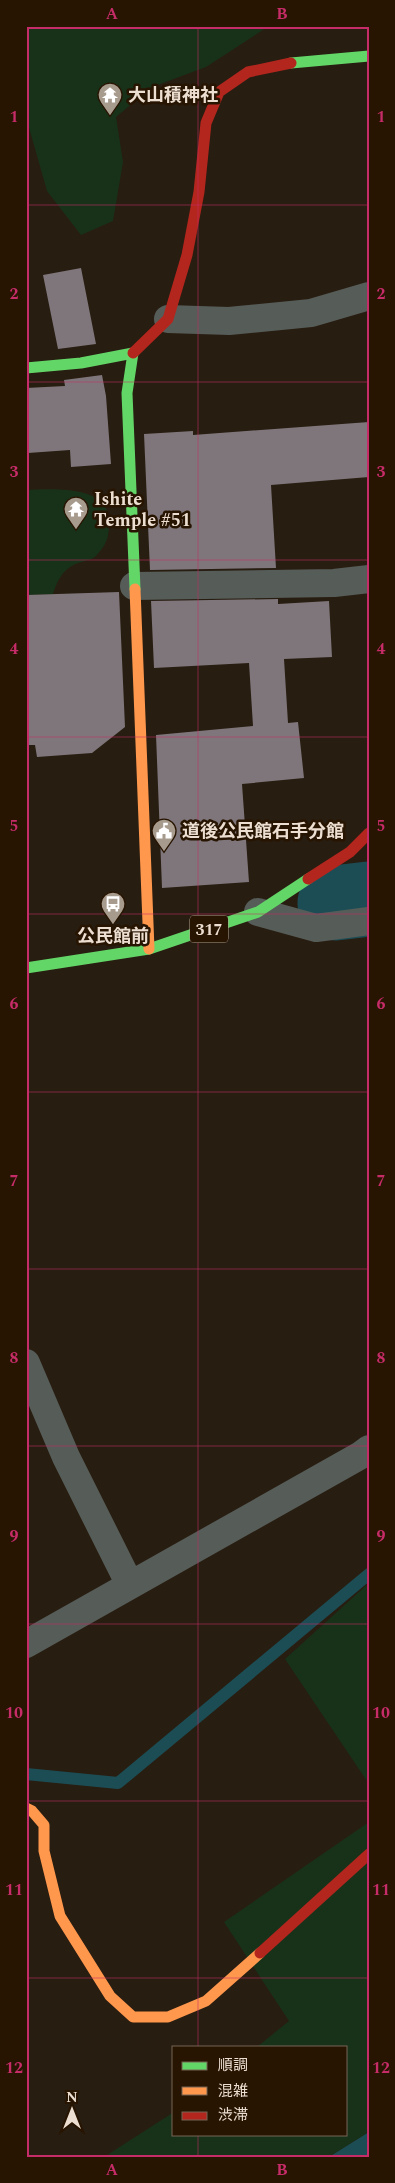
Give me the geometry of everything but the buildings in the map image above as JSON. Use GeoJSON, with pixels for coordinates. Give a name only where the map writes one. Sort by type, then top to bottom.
{"type":"FeatureCollection","features":[{"type":"Feature","properties":{"kind":"main road"},"geometry":{"type":"LineString","coordinates":[[26,368],[81,363],[133,353],[168,319],[187,255],[194,219],[199,192],[206,123],[219,92],[248,72],[302,61],[369,56]]}},
{"type":"Feature","properties":{"kind":"main road"},"geometry":{"type":"LineString","coordinates":[[133,353],[127,394],[149,949]]}},
{"type":"Feature","properties":{"kind":"main road","name":"317"},"geometry":{"type":"LineString","coordinates":[[26,968],[149,949],[258,912],[350,852],[369,833]]}},
{"type":"Feature","properties":{"kind":"main road"},"geometry":{"type":"LineString","coordinates":[[26,1808],[32,1811],[44,1825],[44,1851],[60,1916],[110,1996],[133,2017],[168,2017],[206,2001],[369,1854]]}},
{"type":"Feature","properties":{"kind":"street"},"geometry":{"type":"LineString","coordinates":[[168,319],[229,321],[311,313],[369,296]]}},
{"type":"Feature","properties":{"kind":"street"},"geometry":{"type":"LineString","coordinates":[[134,586],[334,584],[369,579]]}},
{"type":"Feature","properties":{"kind":"street"},"geometry":{"type":"LineString","coordinates":[[258,912],[316,928],[369,921]]}},
{"type":"Feature","properties":{"kind":"street"},"geometry":{"type":"LineString","coordinates":[[29,1378],[130,1585]]}},
{"type":"Feature","properties":{"kind":"street"},"geometry":{"type":"LineString","coordinates":[[26,1644],[361,1456],[369,1449]]}},
{"type":"Feature","properties":{"kind":"green space"},"geometry":{"type":"Polygon","coordinates":[[[26,26],[269,26],[206,67],[152,87],[116,117],[123,162],[113,221],[81,235],[47,191],[26,117],[26,26]]]}},
{"type":"Feature","properties":{"kind":"green space"},"geometry":{"type":"Polygon","coordinates":[[[26,490],[77,491],[90,495],[100,501],[107,510],[109,532],[103,548],[93,558],[71,566],[60,578],[53,594],[26,595],[26,490]]]}},
{"type":"Feature","properties":{"kind":"green space"},"geometry":{"type":"Polygon","coordinates":[[[369,1583],[369,1784],[285,1659],[369,1583]]]}},
{"type":"Feature","properties":{"kind":"green space"},"geometry":{"type":"Polygon","coordinates":[[[369,1822],[369,2132],[329,2157],[104,2157],[172,2113],[172,2136],[348,2136],[348,2046],[258,2046],[289,2021],[224,1922],[369,1822]]]}},
{"type":"Feature","properties":{"kind":"water"},"geometry":{"type":"Polygon","coordinates":[[[369,2132],[369,2157],[329,2157],[369,2132]]]}},
{"type":"Feature","properties":{"kind":"waterway"},"geometry":{"type":"LineString","coordinates":[[335,903],[369,899]]}},
{"type":"Feature","properties":{"kind":"waterway"},"geometry":{"type":"LineString","coordinates":[[26,1774],[118,1783],[369,1574]]}},
{"type":"Feature","properties":{"kind":"traffic: fast"},"geometry":{"type":"LineString","coordinates":[[291,63],[369,56]]}},
{"type":"Feature","properties":{"kind":"traffic: fast"},"geometry":{"type":"LineString","coordinates":[[26,368],[81,363],[133,353],[127,393],[135,589]]}},
{"type":"Feature","properties":{"kind":"traffic: fast"},"geometry":{"type":"LineString","coordinates":[[26,968],[149,949],[258,912],[308,879]]}},
{"type":"Feature","properties":{"kind":"traffic: slow"},"geometry":{"type":"LineString","coordinates":[[135,589],[149,949]]}},
{"type":"Feature","properties":{"kind":"traffic: slow"},"geometry":{"type":"LineString","coordinates":[[26,1808],[32,1811],[44,1825],[44,1851],[60,1916],[110,1996],[133,2017],[168,2017],[206,2001],[260,1953]]}},
{"type":"Feature","properties":{"kind":"traffic: jam"},"geometry":{"type":"LineString","coordinates":[[133,353],[168,319],[187,255],[199,192],[206,123],[219,92],[248,72],[291,63]]}},
{"type":"Feature","properties":{"kind":"traffic: jam"},"geometry":{"type":"LineString","coordinates":[[308,879],[350,852],[369,833]]}},
{"type":"Feature","properties":{"kind":"traffic: jam"},"geometry":{"type":"LineString","coordinates":[[260,1953],[369,1854]]}},
{"type":"Feature","properties":{"kind":"place","name":"大山積神社"},"geometry":{"type":"Point","coordinates":[110,116]}},
{"type":"Feature","properties":{"kind":"place","name":"Ishite Temple #51"},"geometry":{"type":"Point","coordinates":[76,530]}},
{"type":"Feature","properties":{"kind":"place","name":"道後公民館石手分館"},"geometry":{"type":"Point","coordinates":[164,852]}},
{"type":"Feature","properties":{"kind":"place","name":"公民館前"},"geometry":{"type":"Point","coordinates":[113,925]}}]}
